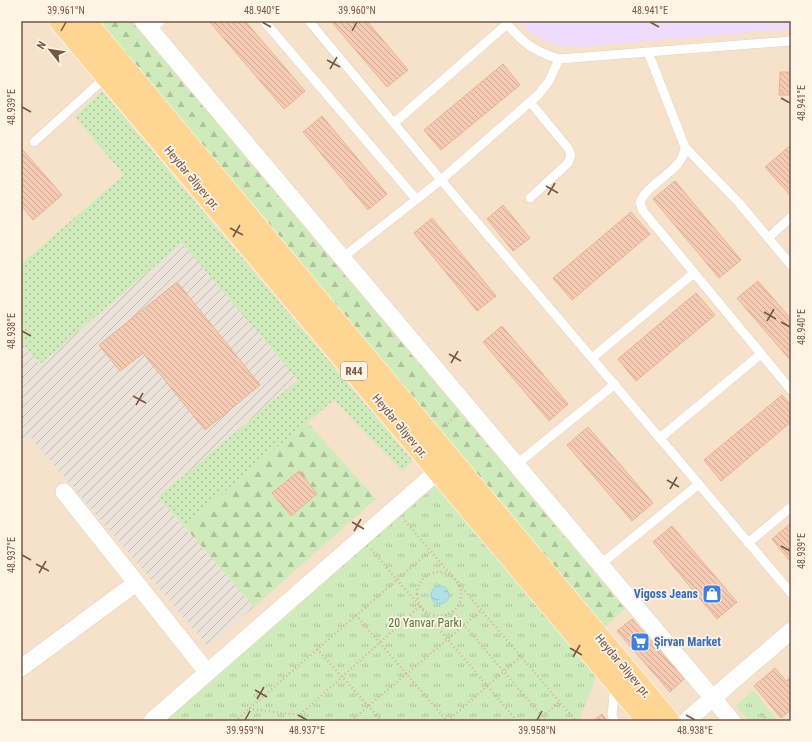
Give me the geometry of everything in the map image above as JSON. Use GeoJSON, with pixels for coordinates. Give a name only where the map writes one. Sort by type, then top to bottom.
{"type":"FeatureCollection","features":[{"type":"Feature","properties":{"kind":"main road","name":"Heydər Əliyev pr."},"geometry":{"type":"LineString","coordinates":[[60,21],[648,721]]}},
{"type":"Feature","properties":{"kind":"main road","name":"Heydər Əliyev pr."},"geometry":{"type":"LineString","coordinates":[[84,21],[669,721]]}},
{"type":"Feature","properties":{"kind":"street"},"geometry":{"type":"LineString","coordinates":[[152,24],[342,258],[469,406],[732,721]]}},
{"type":"Feature","properties":{"kind":"street"},"geometry":{"type":"LineString","coordinates":[[152,721],[438,471]]}},
{"type":"Feature","properties":{"kind":"street"},"geometry":{"type":"LineString","coordinates":[[64,492],[207,672]]}},
{"type":"Feature","properties":{"kind":"street"},"geometry":{"type":"LineString","coordinates":[[21,668],[136,583]]}},
{"type":"Feature","properties":{"kind":"street"},"geometry":{"type":"LineString","coordinates":[[686,721],[791,631]]}},
{"type":"Feature","properties":{"kind":"lane"},"geometry":{"type":"LineString","coordinates":[[264,21],[416,199]]}},
{"type":"Feature","properties":{"kind":"lane"},"geometry":{"type":"LineString","coordinates":[[309,21],[441,180],[791,593]]}},
{"type":"Feature","properties":{"kind":"lane"},"geometry":{"type":"LineString","coordinates":[[394,123],[506,23],[520,39],[540,53],[559,59],[791,41]]}},
{"type":"Feature","properties":{"kind":"lane"},"geometry":{"type":"LineString","coordinates":[[648,52],[685,147],[739,203],[791,265]]}},
{"type":"Feature","properties":{"kind":"lane"},"geometry":{"type":"LineString","coordinates":[[342,258],[441,180],[538,95],[549,81],[559,59]]}},
{"type":"Feature","properties":{"kind":"lane"},"geometry":{"type":"LineString","coordinates":[[34,142],[107,76]]}},
{"type":"Feature","properties":{"kind":"lane"},"geometry":{"type":"LineString","coordinates":[[530,102],[568,148],[571,156],[568,163],[530,198]]}},
{"type":"Feature","properties":{"kind":"lane"},"geometry":{"type":"LineString","coordinates":[[685,147],[685,152],[680,162],[645,193],[640,202],[643,211],[791,390]]}},
{"type":"Feature","properties":{"kind":"lane"},"geometry":{"type":"LineString","coordinates":[[768,238],[791,218]]}},
{"type":"Feature","properties":{"kind":"lane"},"geometry":{"type":"LineString","coordinates":[[592,358],[694,273]]}},
{"type":"Feature","properties":{"kind":"lane"},"geometry":{"type":"LineString","coordinates":[[660,438],[761,354]]}},
{"type":"Feature","properties":{"kind":"lane"},"geometry":{"type":"LineString","coordinates":[[517,464],[615,384]]}},
{"type":"Feature","properties":{"kind":"lane"},"geometry":{"type":"LineString","coordinates":[[601,564],[699,484]]}},
{"type":"Feature","properties":{"kind":"lane"},"geometry":{"type":"LineString","coordinates":[[748,542],[791,507]]}},
{"type":"Feature","properties":{"kind":"lane"},"geometry":{"type":"LineString","coordinates":[[614,721],[612,715],[616,682]]}},
{"type":"Feature","properties":{"kind":"path"},"geometry":{"type":"LineString","coordinates":[[432,437],[469,406]]}},
{"type":"Feature","properties":{"kind":"path"},"geometry":{"type":"LineString","coordinates":[[395,508],[576,721]]}},
{"type":"Feature","properties":{"kind":"path"},"geometry":{"type":"LineString","coordinates":[[361,538],[517,721]]}},
{"type":"Feature","properties":{"kind":"path"},"geometry":{"type":"LineString","coordinates":[[235,721],[430,551]]}},
{"type":"Feature","properties":{"kind":"path"},"geometry":{"type":"LineString","coordinates":[[440,572],[448,574],[455,579],[460,586],[461,594],[460,602],[453,612],[441,616],[433,616],[420,606],[417,599],[417,590],[425,576],[440,572]]}},
{"type":"Feature","properties":{"kind":"path"},"geometry":{"type":"LineString","coordinates":[[299,721],[300,715],[420,606]]}},
{"type":"Feature","properties":{"kind":"path"},"geometry":{"type":"LineString","coordinates":[[352,721],[482,610]]}},
{"type":"Feature","properties":{"kind":"path"},"geometry":{"type":"LineString","coordinates":[[453,612],[546,721]]}},
{"type":"Feature","properties":{"kind":"path"},"geometry":{"type":"LineString","coordinates":[[356,615],[448,721],[521,656]]}},
{"type":"Feature","properties":{"kind":"path"},"geometry":{"type":"LineString","coordinates":[[317,649],[382,721]]}},
{"type":"Feature","properties":{"kind":"path"},"geometry":{"type":"LineString","coordinates":[[536,721],[560,702]]}},
{"type":"Feature","properties":{"kind":"path"},"geometry":{"type":"LineString","coordinates":[[249,709],[300,715]]}},
{"type":"Feature","properties":{"kind":"path"},"geometry":{"type":"LineString","coordinates":[[762,714],[768,721]]}},
{"type":"Feature","properties":{"kind":"shaded area"},"geometry":{"type":"Polygon","coordinates":[[[21,21],[791,21],[791,721],[21,721],[21,21]]]}},
{"type":"Feature","properties":{"kind":"shaded area"},"geometry":{"type":"Polygon","coordinates":[[[518,21],[791,21],[791,29],[579,47],[555,45],[535,36],[518,21]]]}},
{"type":"Feature","properties":{"kind":"shaded area"},"geometry":{"type":"Polygon","coordinates":[[[182,243],[298,380],[158,497],[254,607],[208,646],[31,438],[21,447],[21,342],[40,364],[182,243]]]}},
{"type":"Feature","properties":{"kind":"green space"},"geometry":{"type":"Polygon","coordinates":[[[97,21],[131,21],[625,609],[604,628],[97,21]]]}},
{"type":"Feature","properties":{"kind":"green space"},"geometry":{"type":"Polygon","coordinates":[[[102,91],[413,461],[402,471],[334,400],[184,526],[158,497],[298,380],[182,243],[40,364],[21,342],[21,264],[124,175],[75,117],[102,91]]]}},
{"type":"Feature","properties":{"kind":"green space"},"geometry":{"type":"Polygon","coordinates":[[[307,422],[376,499],[254,607],[184,526],[307,422]]]}},
{"type":"Feature","properties":{"kind":"green space","name":"20 Yanvar Parkı"},"geometry":{"type":"Polygon","coordinates":[[[435,486],[597,675],[580,718],[583,721],[163,721],[435,486]]]}},
{"type":"Feature","properties":{"kind":"green space"},"geometry":{"type":"Polygon","coordinates":[[[753,690],[778,721],[749,721],[736,706],[753,690]]]}},
{"type":"Feature","properties":{"kind":"water"},"geometry":{"type":"Polygon","coordinates":[[[440,586],[446,589],[449,595],[446,601],[440,604],[434,601],[431,595],[434,589],[440,586]]]}},
{"type":"Feature","properties":{"kind":"building"},"geometry":{"type":"Polygon","coordinates":[[[209,21],[245,21],[305,91],[284,109],[209,21]]]}},
{"type":"Feature","properties":{"kind":"building"},"geometry":{"type":"Polygon","coordinates":[[[331,21],[367,21],[408,70],[387,87],[331,21]]]}},
{"type":"Feature","properties":{"kind":"building"},"geometry":{"type":"Polygon","coordinates":[[[503,64],[520,85],[441,150],[424,130],[503,64]]]}},
{"type":"Feature","properties":{"kind":"building"},"geometry":{"type":"Polygon","coordinates":[[[780,72],[791,72],[791,95],[779,95],[780,72]]]}},
{"type":"Feature","properties":{"kind":"building"},"geometry":{"type":"Polygon","coordinates":[[[322,116],[387,194],[368,210],[303,132],[322,116]]]}},
{"type":"Feature","properties":{"kind":"building"},"geometry":{"type":"Polygon","coordinates":[[[791,145],[791,195],[790,195],[765,167],[791,145]]]}},
{"type":"Feature","properties":{"kind":"building"},"geometry":{"type":"Polygon","coordinates":[[[21,148],[62,195],[33,220],[21,205],[21,148]]]}},
{"type":"Feature","properties":{"kind":"building"},"geometry":{"type":"Polygon","coordinates":[[[675,181],[741,260],[719,278],[653,199],[675,181]]]}},
{"type":"Feature","properties":{"kind":"building"},"geometry":{"type":"Polygon","coordinates":[[[503,205],[530,238],[513,251],[487,219],[503,205]]]}},
{"type":"Feature","properties":{"kind":"building"},"geometry":{"type":"Polygon","coordinates":[[[631,212],[650,234],[572,300],[553,278],[631,212]]]}},
{"type":"Feature","properties":{"kind":"building"},"geometry":{"type":"Polygon","coordinates":[[[432,218],[496,296],[477,311],[414,233],[432,218]]]}},
{"type":"Feature","properties":{"kind":"building"},"geometry":{"type":"Polygon","coordinates":[[[758,281],[791,319],[791,361],[737,298],[758,281]]]}},
{"type":"Feature","properties":{"kind":"building"},"geometry":{"type":"Polygon","coordinates":[[[177,282],[260,385],[205,430],[143,353],[120,371],[99,345],[177,282]]]}},
{"type":"Feature","properties":{"kind":"building"},"geometry":{"type":"Polygon","coordinates":[[[696,293],[715,315],[636,381],[618,359],[696,293]]]}},
{"type":"Feature","properties":{"kind":"building"},"geometry":{"type":"Polygon","coordinates":[[[502,326],[568,404],[549,421],[483,342],[502,326]]]}},
{"type":"Feature","properties":{"kind":"building"},"geometry":{"type":"Polygon","coordinates":[[[782,395],[791,405],[791,422],[721,481],[704,460],[782,395]]]}},
{"type":"Feature","properties":{"kind":"building"},"geometry":{"type":"Polygon","coordinates":[[[588,427],[653,503],[632,521],[567,445],[588,427]]]}},
{"type":"Feature","properties":{"kind":"building"},"geometry":{"type":"Polygon","coordinates":[[[299,471],[317,494],[291,516],[272,493],[299,471]]]}},
{"type":"Feature","properties":{"kind":"building"},"geometry":{"type":"Polygon","coordinates":[[[791,523],[791,560],[790,561],[772,539],[791,523]]]}},
{"type":"Feature","properties":{"kind":"building"},"geometry":{"type":"Polygon","coordinates":[[[672,526],[737,602],[717,619],[653,542],[672,526]]]}},
{"type":"Feature","properties":{"kind":"building"},"geometry":{"type":"Polygon","coordinates":[[[632,619],[684,679],[670,692],[617,631],[632,619]]]}},
{"type":"Feature","properties":{"kind":"building"},"geometry":{"type":"Polygon","coordinates":[[[775,668],[786,681],[791,677],[791,710],[781,718],[754,686],[775,668]]]}},
{"type":"Feature","properties":{"kind":"building"},"geometry":{"type":"Polygon","coordinates":[[[602,714],[607,721],[593,721],[602,714]]]}},
{"type":"Feature","properties":{"kind":"place","name":"Vigoss Jeans"},"geometry":{"type":"Point","coordinates":[712,594]}},
{"type":"Feature","properties":{"kind":"place","name":"Şirvan Market"},"geometry":{"type":"Point","coordinates":[640,642]}}]}
